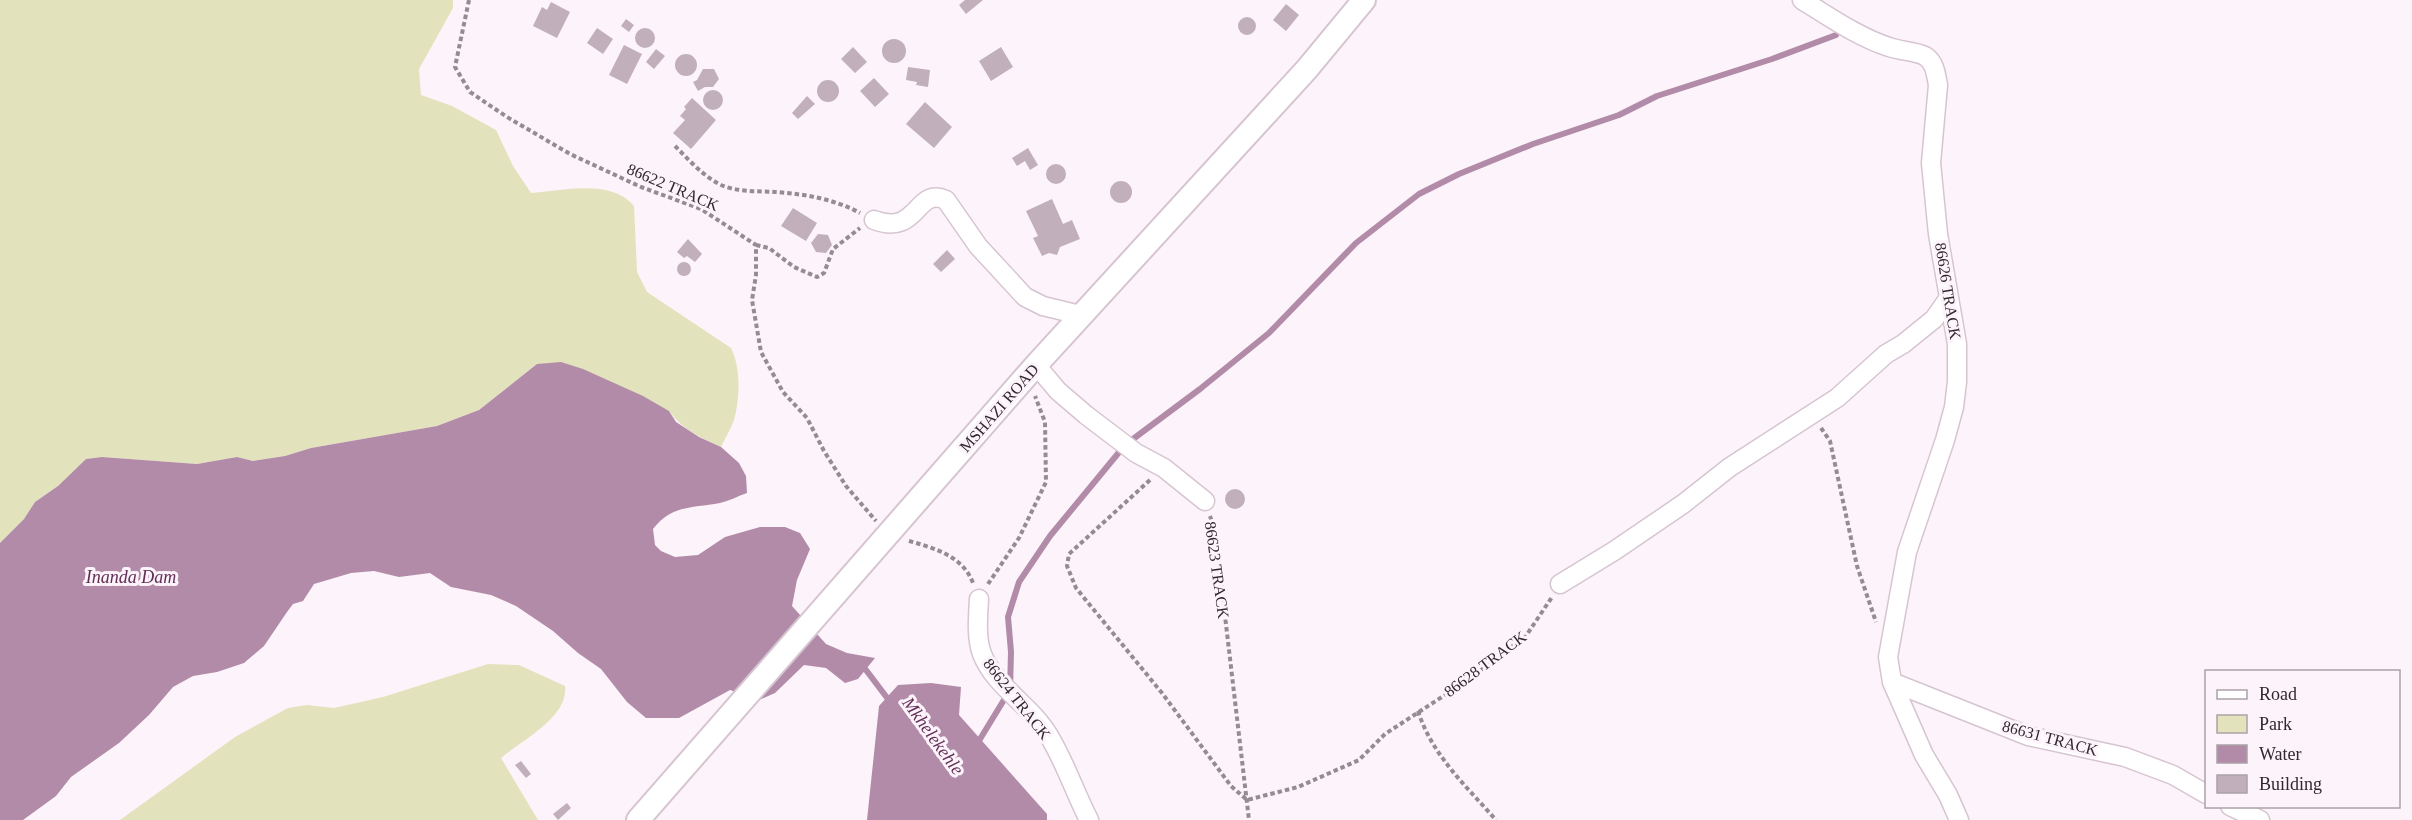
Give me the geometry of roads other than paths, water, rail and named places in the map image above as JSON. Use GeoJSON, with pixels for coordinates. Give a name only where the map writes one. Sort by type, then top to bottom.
{"type":"FeatureCollection","features":[{"type":"Feature","properties":{"kind":"street","name":"MSHAZI ROAD"},"geometry":{"type":"LineString","coordinates":[[638,820],[1080,315],[1307,69],[1364,0]]}},
{"type":"Feature","properties":{"kind":"street","name":"86626 TRACK"},"geometry":{"type":"LineString","coordinates":[[1802,0],[1869,39],[1887,47],[1924,56],[1933,63],[1938,85],[1931,163],[1948,298],[1957,344],[1958,382],[1945,440],[1907,552],[1888,657],[1892,682]]}},
{"type":"Feature","properties":{"kind":"street"},"geometry":{"type":"LineString","coordinates":[[874,220],[886,225],[900,224],[932,198],[939,197],[946,200],[978,246],[1025,297],[1043,306],[1080,315]]}},
{"type":"Feature","properties":{"kind":"street"},"geometry":{"type":"LineString","coordinates":[[1560,584],[1614,551],[1683,504],[1730,467],[1837,398],[1886,354],[1921,331],[1934,319],[1948,298]]}},
{"type":"Feature","properties":{"kind":"street","name":"86623 TRACK"},"geometry":{"type":"LineString","coordinates":[[1032,370],[1136,453],[1164,468],[1205,501]]}},
{"type":"Feature","properties":{"kind":"street","name":"86624 TRACK"},"geometry":{"type":"LineString","coordinates":[[978,599],[978,634],[982,653],[991,670],[1034,716],[1049,736],[1089,820]]}},
{"type":"Feature","properties":{"kind":"street"},"geometry":{"type":"LineString","coordinates":[[1892,682],[1924,755],[1948,795],[1959,820]]}},
{"type":"Feature","properties":{"kind":"street","name":"86631 TRACK"},"geometry":{"type":"LineString","coordinates":[[1892,682],[2028,736],[2125,757],[2173,775],[2205,793]]}},
{"type":"Feature","properties":{"kind":"street"},"geometry":{"type":"LineString","coordinates":[[2232,808],[2260,820]]}},
{"type":"Feature","properties":{"kind":"water","name":"Inanda Dam"},"geometry":{"type":"Polygon","coordinates":[[[561,362],[583,369],[643,396],[669,411],[676,422],[699,437],[721,447],[739,463],[746,476],[747,493],[723,502],[683,509],[667,516],[653,529],[655,545],[661,551],[675,557],[698,555],[725,537],[760,527],[785,527],[800,533],[810,549],[797,580],[792,606],[826,644],[847,653],[875,658],[858,679],[845,683],[826,668],[804,665],[775,693],[759,700],[730,690],[679,718],[646,718],[627,702],[601,669],[553,631],[516,606],[491,595],[451,587],[430,573],[399,577],[374,571],[351,573],[314,584],[303,601],[293,604],[264,646],[244,663],[217,672],[193,676],[173,687],[149,715],[119,743],[71,777],[56,796],[23,820],[0,820],[0,543],[24,519],[35,502],[58,486],[86,459],[102,457],[197,464],[237,457],[253,461],[285,456],[311,448],[437,426],[479,410],[537,364],[561,362]]]}},
{"type":"Feature","properties":{"kind":"water"},"geometry":{"type":"Polygon","coordinates":[[[931,683],[961,687],[959,715],[1047,814],[1047,820],[867,820],[879,706],[898,685],[931,683]]]}},
{"type":"Feature","properties":{"kind":"waterway"},"geometry":{"type":"LineString","coordinates":[[977,744],[1010,690],[1011,652],[1008,617],[1019,582],[1050,536],[1125,445],[1200,389],[1269,333],[1356,243],[1419,194],[1459,174],[1533,144],[1619,115],[1657,96],[1772,59],[1836,35]]}},
{"type":"Feature","properties":{"kind":"waterway","name":"Mkhelekehle"},"geometry":{"type":"LineString","coordinates":[[866,670],[891,703]]}}]}
